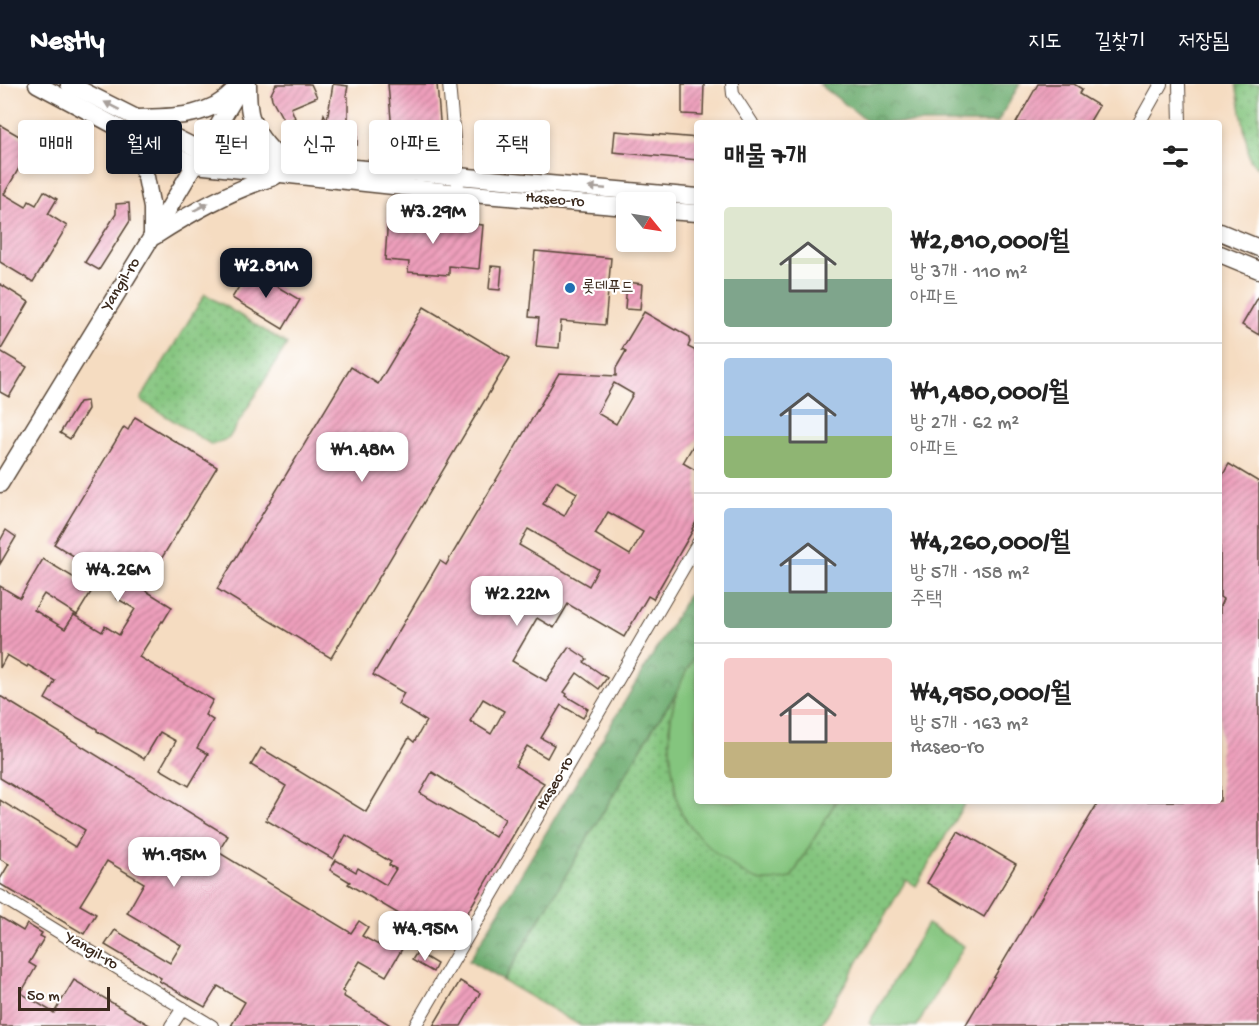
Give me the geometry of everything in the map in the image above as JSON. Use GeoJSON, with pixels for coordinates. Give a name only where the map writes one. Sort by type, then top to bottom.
{"type":"FeatureCollection","features":[{"type":"Feature","properties":{"kind":"main road","name":"Haseo-ro"},"geometry":{"type":"LineString","coordinates":[[37,84],[120,120]]}},
{"type":"Feature","properties":{"kind":"main road","name":"Haseo-ro"},"geometry":{"type":"LineString","coordinates":[[69,84],[123,120]]}},
{"type":"Feature","properties":{"kind":"main road"},"geometry":{"type":"LineString","coordinates":[[156,120],[192,115],[227,99],[242,84]]}},
{"type":"Feature","properties":{"kind":"main road","name":"Yangil-ro"},"geometry":{"type":"LineString","coordinates":[[221,120],[242,84]]}},
{"type":"Feature","properties":{"kind":"main road"},"geometry":{"type":"LineString","coordinates":[[248,84],[250,114],[255,127],[281,166]]}},
{"type":"Feature","properties":{"kind":"main road","name":"Yangil-ro"},"geometry":{"type":"LineString","coordinates":[[0,484],[152,238],[194,165]]}},
{"type":"Feature","properties":{"kind":"main road"},"geometry":{"type":"LineString","coordinates":[[152,238],[191,213],[281,170]]}},
{"type":"Feature","properties":{"kind":"main road","name":"Haseo-ro"},"geometry":{"type":"LineString","coordinates":[[357,172],[457,176],[694,198]]}},
{"type":"Feature","properties":{"kind":"main road"},"geometry":{"type":"LineString","coordinates":[[145,174],[152,208],[152,238]]}},
{"type":"Feature","properties":{"kind":"main road","name":"Haseo-ro"},"geometry":{"type":"LineString","coordinates":[[320,174],[459,193],[616,206]]}},
{"type":"Feature","properties":{"kind":"main road"},"geometry":{"type":"LineString","coordinates":[[676,212],[694,213]]}},
{"type":"Feature","properties":{"kind":"main road"},"geometry":{"type":"LineString","coordinates":[[1222,233],[1259,248]]}},
{"type":"Feature","properties":{"kind":"main road"},"geometry":{"type":"LineString","coordinates":[[1222,255],[1259,270]]}},
{"type":"Feature","properties":{"kind":"street"},"geometry":{"type":"LineString","coordinates":[[449,84],[459,193]]}},
{"type":"Feature","properties":{"kind":"street"},"geometry":{"type":"LineString","coordinates":[[732,84],[733,94],[750,120]]}},
{"type":"Feature","properties":{"kind":"street"},"geometry":{"type":"LineString","coordinates":[[1141,120],[1161,84]]}},
{"type":"Feature","properties":{"kind":"street"},"geometry":{"type":"LineString","coordinates":[[1179,84],[1180,120]]}},
{"type":"Feature","properties":{"kind":"street","name":"Haseo-ro"},"geometry":{"type":"LineString","coordinates":[[415,1026],[694,550]]}},
{"type":"Feature","properties":{"kind":"street","name":"Yangil-ro"},"geometry":{"type":"LineString","coordinates":[[0,896],[212,1026]]}},
{"type":"Feature","properties":{"kind":"street"},"geometry":{"type":"LineString","coordinates":[[171,1026],[183,1008]]}},
{"type":"Feature","properties":{"kind":"green space"},"geometry":{"type":"Polygon","coordinates":[[[819,84],[1020,84],[999,120],[866,120],[819,84]]]}},
{"type":"Feature","properties":{"kind":"green space"},"geometry":{"type":"Polygon","coordinates":[[[1236,84],[1259,84],[1259,168],[1250,160],[1236,84]]]}},
{"type":"Feature","properties":{"kind":"green space"},"geometry":{"type":"Polygon","coordinates":[[[205,294],[287,344],[229,438],[212,445],[141,399],[205,294]]]}},
{"type":"Feature","properties":{"kind":"green space"},"geometry":{"type":"Polygon","coordinates":[[[694,586],[694,658],[675,695],[653,728],[503,981],[469,961],[694,586]]]}},
{"type":"Feature","properties":{"kind":"green space"},"geometry":{"type":"Polygon","coordinates":[[[694,658],[694,804],[834,804],[791,878],[764,881],[742,873],[705,842],[692,828],[679,807],[671,762],[670,729],[675,699],[694,658]]]}},
{"type":"Feature","properties":{"kind":"green space"},"geometry":{"type":"Polygon","coordinates":[[[675,695],[669,728],[672,767],[679,808],[791,878],[834,804],[964,804],[916,886],[906,880],[820,1026],[581,1026],[503,981],[653,728],[675,695]]]}},
{"type":"Feature","properties":{"kind":"green space"},"geometry":{"type":"Polygon","coordinates":[[[927,924],[964,946],[917,1026],[874,1026],[869,1023],[927,924]]]}},
{"type":"Feature","properties":{"kind":"building"},"geometry":{"type":"Polygon","coordinates":[[[276,84],[311,84],[317,97],[291,108],[295,118],[283,120],[271,94],[276,84]]]}},
{"type":"Feature","properties":{"kind":"building"},"geometry":{"type":"Polygon","coordinates":[[[333,84],[348,86],[346,96],[348,97],[348,120],[327,120],[333,84]]]}},
{"type":"Feature","properties":{"kind":"building"},"geometry":{"type":"Polygon","coordinates":[[[388,84],[437,84],[440,120],[391,120],[388,84]]]}},
{"type":"Feature","properties":{"kind":"building"},"geometry":{"type":"Polygon","coordinates":[[[682,84],[704,84],[703,115],[682,114],[682,84]]]}},
{"type":"Feature","properties":{"kind":"building"},"geometry":{"type":"Polygon","coordinates":[[[1038,84],[1074,84],[1082,89],[1079,94],[1099,106],[1091,120],[1018,120],[1038,84]]]}},
{"type":"Feature","properties":{"kind":"building"},"geometry":{"type":"Polygon","coordinates":[[[0,125],[18,135],[18,170],[4,194],[26,207],[29,201],[36,205],[44,191],[57,199],[48,214],[67,226],[33,282],[0,262],[0,125]]]}},
{"type":"Feature","properties":{"kind":"building"},"geometry":{"type":"Polygon","coordinates":[[[615,131],[694,138],[694,160],[613,152],[615,131]]]}},
{"type":"Feature","properties":{"kind":"building"},"geometry":{"type":"Polygon","coordinates":[[[129,203],[130,221],[99,270],[85,262],[116,214],[116,204],[129,203]]]}},
{"type":"Feature","properties":{"kind":"building"},"geometry":{"type":"Polygon","coordinates":[[[388,216],[483,225],[479,269],[449,266],[449,275],[408,272],[409,262],[385,260],[388,216]]]}},
{"type":"Feature","properties":{"kind":"building","name":"롯데푸드"},"geometry":{"type":"Polygon","coordinates":[[[535,251],[611,258],[605,325],[561,321],[559,348],[536,346],[539,318],[529,317],[535,251]]]}},
{"type":"Feature","properties":{"kind":"building"},"geometry":{"type":"Polygon","coordinates":[[[491,266],[502,267],[500,290],[489,289],[491,266]]]}},
{"type":"Feature","properties":{"kind":"building"},"geometry":{"type":"Polygon","coordinates":[[[249,270],[300,300],[283,329],[232,298],[249,270]]]}},
{"type":"Feature","properties":{"kind":"building"},"geometry":{"type":"Polygon","coordinates":[[[627,282],[642,284],[640,310],[625,309],[627,282]]]}},
{"type":"Feature","properties":{"kind":"building"},"geometry":{"type":"Polygon","coordinates":[[[0,284],[29,302],[0,351],[0,284]]]}},
{"type":"Feature","properties":{"kind":"building"},"geometry":{"type":"Polygon","coordinates":[[[1259,296],[1259,335],[1242,325],[1259,296]]]}},
{"type":"Feature","properties":{"kind":"building"},"geometry":{"type":"Polygon","coordinates":[[[424,307],[510,358],[331,658],[217,589],[351,367],[378,384],[424,307]]]}},
{"type":"Feature","properties":{"kind":"building"},"geometry":{"type":"Polygon","coordinates":[[[644,312],[688,336],[690,342],[688,347],[694,350],[694,444],[683,463],[694,469],[693,530],[653,599],[648,596],[624,637],[568,604],[554,628],[537,618],[512,661],[546,681],[569,647],[587,659],[584,662],[607,678],[599,689],[577,673],[564,692],[566,696],[588,709],[583,718],[561,705],[541,738],[554,745],[547,758],[527,746],[515,766],[544,783],[455,934],[447,930],[441,939],[348,884],[350,882],[330,870],[336,860],[356,872],[358,868],[386,885],[396,869],[389,865],[391,862],[346,835],[333,859],[266,820],[286,786],[251,765],[261,748],[366,812],[409,738],[414,742],[426,721],[398,704],[404,693],[373,675],[440,561],[446,565],[559,373],[616,376],[616,368],[626,351],[622,349],[644,312]],[[614,383],[597,413],[616,424],[633,394],[614,383]],[[556,481],[543,504],[564,516],[577,493],[556,481]],[[608,512],[595,534],[630,555],[643,532],[608,512]],[[528,529],[519,545],[589,586],[598,569],[528,529]],[[483,699],[470,721],[491,734],[504,711],[483,699]],[[432,772],[420,793],[495,837],[505,819],[432,772]]]}},
{"type":"Feature","properties":{"kind":"building"},"geometry":{"type":"Polygon","coordinates":[[[0,351],[27,367],[9,397],[0,392],[0,351]]]}},
{"type":"Feature","properties":{"kind":"building"},"geometry":{"type":"Polygon","coordinates":[[[87,401],[88,409],[70,439],[60,433],[79,402],[87,401]]]}},
{"type":"Feature","properties":{"kind":"building"},"geometry":{"type":"Polygon","coordinates":[[[135,417],[217,467],[143,589],[172,607],[139,657],[213,700],[205,715],[213,720],[197,748],[208,754],[189,786],[160,769],[176,741],[160,732],[144,759],[45,699],[55,681],[7,655],[0,668],[0,586],[20,598],[43,559],[93,589],[77,615],[44,594],[34,610],[65,629],[74,615],[102,632],[105,626],[119,635],[135,609],[116,598],[123,586],[54,544],[124,427],[128,430],[135,417]]]}},
{"type":"Feature","properties":{"kind":"building"},"geometry":{"type":"Polygon","coordinates":[[[1229,464],[1259,482],[1259,1026],[965,1026],[1097,804],[1222,804],[1222,476],[1229,464]]]}},
{"type":"Feature","properties":{"kind":"building"},"geometry":{"type":"Polygon","coordinates":[[[6,530],[16,537],[0,564],[0,541],[6,530]]]}},
{"type":"Feature","properties":{"kind":"building"},"geometry":{"type":"Polygon","coordinates":[[[0,696],[228,836],[218,852],[351,933],[359,921],[368,927],[362,936],[384,948],[388,941],[402,949],[386,976],[360,961],[342,991],[345,993],[343,996],[392,1026],[231,1026],[245,1002],[218,986],[205,1007],[159,981],[161,978],[105,945],[115,930],[170,963],[181,945],[127,913],[144,883],[107,861],[80,905],[96,914],[84,934],[0,884],[0,879],[9,864],[0,859],[0,800],[75,847],[85,830],[0,778],[0,696]]]}},
{"type":"Feature","properties":{"kind":"building"},"geometry":{"type":"Polygon","coordinates":[[[958,830],[1016,864],[984,917],[927,883],[958,830]]]}},
{"type":"Feature","properties":{"kind":"building"},"geometry":{"type":"Polygon","coordinates":[[[0,917],[23,931],[27,924],[42,933],[40,936],[44,938],[29,963],[36,967],[21,993],[54,1013],[74,980],[151,1026],[0,1026],[0,917]]]}},
{"type":"Feature","properties":{"kind":"building"},"geometry":{"type":"Polygon","coordinates":[[[417,952],[437,964],[433,972],[412,960],[417,952]]]}},
{"type":"Feature","properties":{"kind":"building"},"geometry":{"type":"Polygon","coordinates":[[[460,981],[480,993],[461,1026],[433,1026],[460,981]]]}},
{"type":"Feature","properties":{"kind":"place","name":"롯데푸드"},"geometry":{"type":"Point","coordinates":[570,288]}}]}
